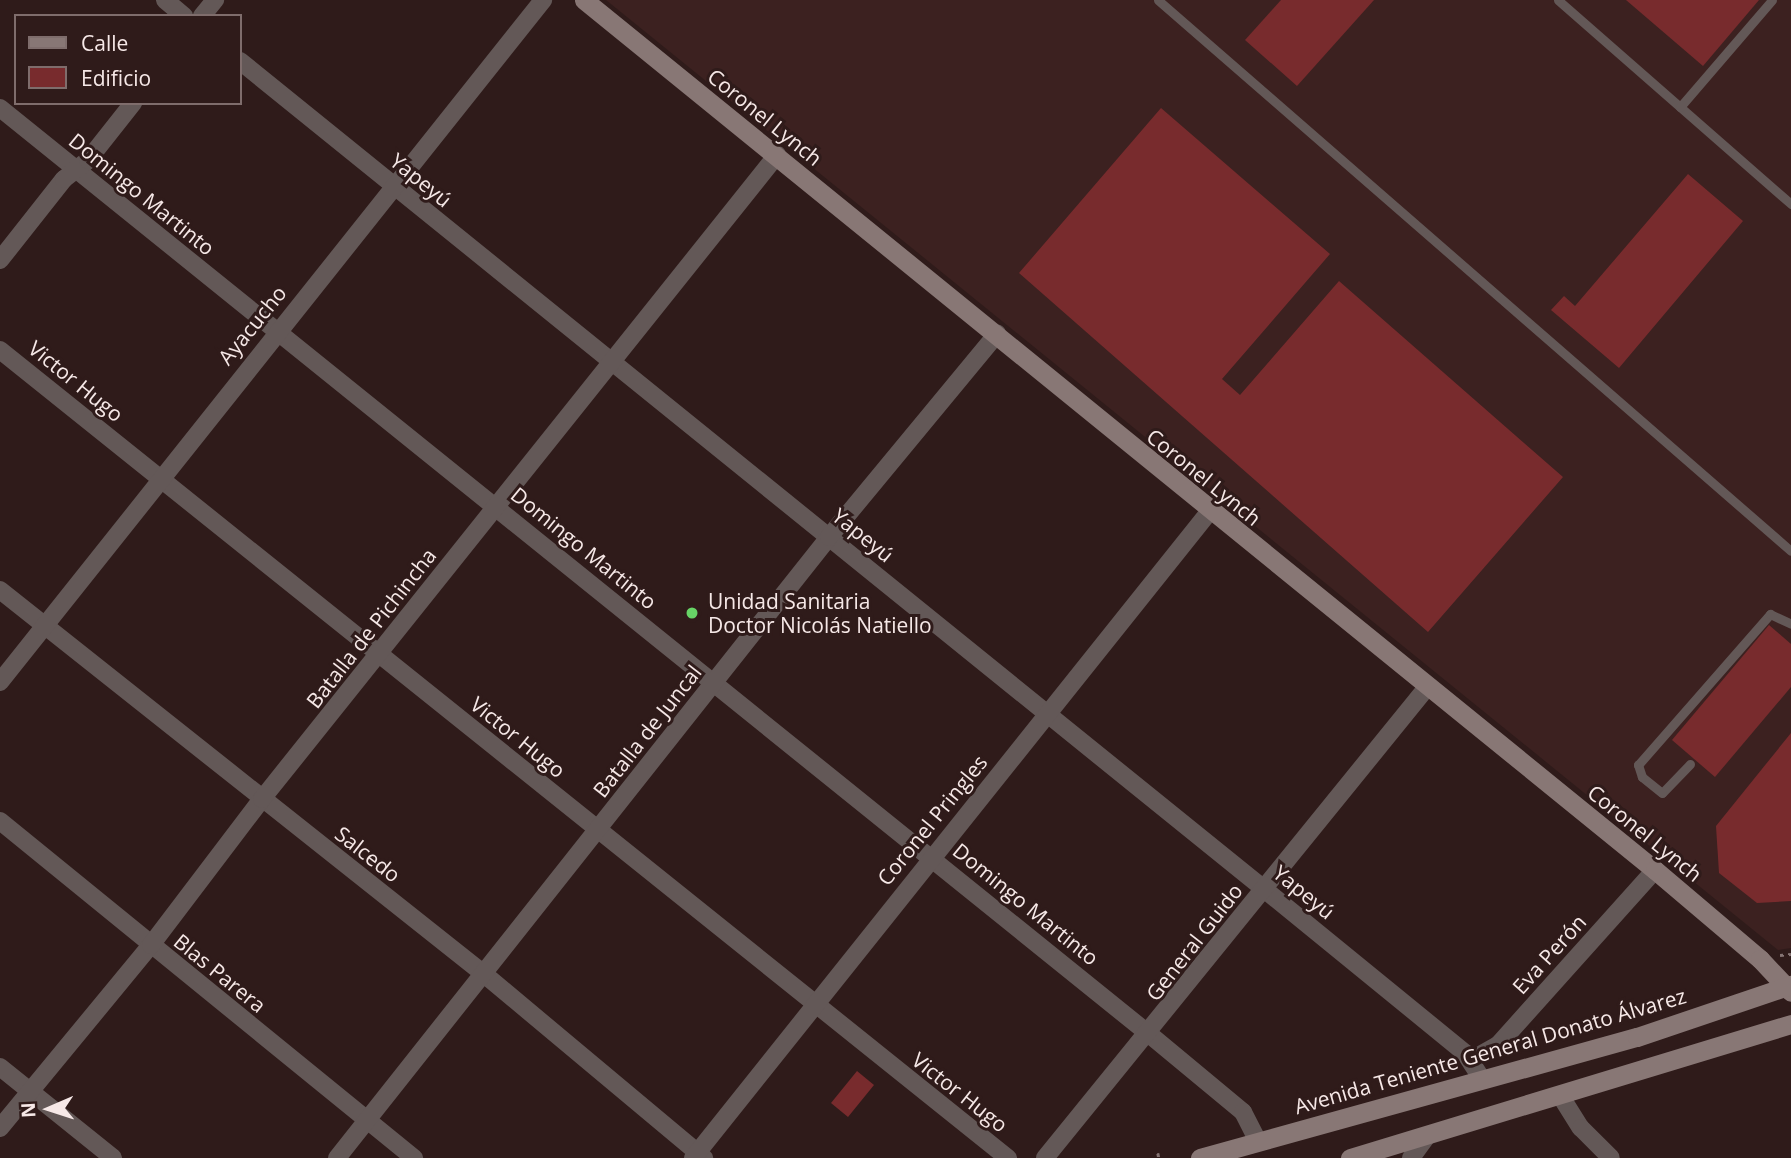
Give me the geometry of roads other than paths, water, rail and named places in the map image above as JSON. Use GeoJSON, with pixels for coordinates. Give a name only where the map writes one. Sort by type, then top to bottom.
{"type":"FeatureCollection","features":[{"type":"Feature","properties":{"kind":"main road","name":"Coronel Lynch"},"geometry":{"type":"LineString","coordinates":[[584,0],[997,334],[1209,512],[1655,870],[1789,988]]}},
{"type":"Feature","properties":{"kind":"main road","name":"Avenida Teniente General Donato Álvarez"},"geometry":{"type":"LineString","coordinates":[[1200,1158],[1637,1037],[1789,988]]}},
{"type":"Feature","properties":{"kind":"main road"},"geometry":{"type":"LineString","coordinates":[[1353,1158],[1791,1024]]}},
{"type":"Feature","properties":{"kind":"street"},"geometry":{"type":"LineString","coordinates":[[164,0],[182,14]]}},
{"type":"Feature","properties":{"kind":"street"},"geometry":{"type":"LineString","coordinates":[[204,14],[215,0]]}},
{"type":"Feature","properties":{"kind":"street","name":"Ayacucho"},"geometry":{"type":"LineString","coordinates":[[0,681],[543,0]]}},
{"type":"Feature","properties":{"kind":"street","name":"Yapeyú"},"geometry":{"type":"LineString","coordinates":[[242,63],[1264,889],[1471,1060],[1482,1079]]}},
{"type":"Feature","properties":{"kind":"street"},"geometry":{"type":"LineString","coordinates":[[0,260],[131,105]]}},
{"type":"Feature","properties":{"kind":"street","name":"Domingo Martinto"},"geometry":{"type":"LineString","coordinates":[[0,108],[276,332],[715,681],[1149,1034],[1243,1112],[1258,1140]]}},
{"type":"Feature","properties":{"kind":"street","name":"Batalla de Pichincha"},"geometry":{"type":"LineString","coordinates":[[0,1128],[151,945],[262,799],[777,155]]}},
{"type":"Feature","properties":{"kind":"street","name":"Batalla de Juncal"},"geometry":{"type":"LineString","coordinates":[[337,1158],[829,537],[997,334]]}},
{"type":"Feature","properties":{"kind":"street","name":"Victor Hugo"},"geometry":{"type":"LineString","coordinates":[[0,350],[814,1007],[1008,1158]]}},
{"type":"Feature","properties":{"kind":"street","name":"Coronel Pringles"},"geometry":{"type":"LineString","coordinates":[[698,1156],[931,856],[1209,512]]}},
{"type":"Feature","properties":{"kind":"street","name":"Salcedo"},"geometry":{"type":"LineString","coordinates":[[0,590],[484,974],[698,1156]]}},
{"type":"Feature","properties":{"kind":"street","name":"General Guido"},"geometry":{"type":"LineString","coordinates":[[1045,1158],[1149,1034],[1427,686]]}},
{"type":"Feature","properties":{"kind":"street","name":"Blas Parera"},"geometry":{"type":"LineString","coordinates":[[0,821],[414,1158]]}},
{"type":"Feature","properties":{"kind":"street","name":"Eva Perón"},"geometry":{"type":"LineString","coordinates":[[1471,1060],[1498,1045],[1655,870]]}},
{"type":"Feature","properties":{"kind":"street"},"geometry":{"type":"LineString","coordinates":[[1498,1045],[1510,1071]]}},
{"type":"Feature","properties":{"kind":"street"},"geometry":{"type":"LineString","coordinates":[[0,1067],[113,1158]]}},
{"type":"Feature","properties":{"kind":"street"},"geometry":{"type":"LineString","coordinates":[[1560,1095],[1581,1128],[1611,1158]]}},
{"type":"Feature","properties":{"kind":"street"},"geometry":{"type":"LineString","coordinates":[[1411,1158],[1427,1136]]}},
{"type":"Feature","properties":{"kind":"lane"},"geometry":{"type":"LineString","coordinates":[[1158,0],[1791,551]]}},
{"type":"Feature","properties":{"kind":"lane"},"geometry":{"type":"LineString","coordinates":[[1558,0],[1790,202]]}},
{"type":"Feature","properties":{"kind":"lane"},"geometry":{"type":"LineString","coordinates":[[1680,107],[1772,0]]}},
{"type":"Feature","properties":{"kind":"lane"},"geometry":{"type":"LineString","coordinates":[[1690,764],[1662,793],[1642,777],[1638,765],[1770,614],[1776,613],[1791,624]]}},
{"type":"Feature","properties":{"kind":"place","name":"Unidad Sanitaria Doctor Nicolás Natiello"},"geometry":{"type":"Point","coordinates":[692,613]}}]}
